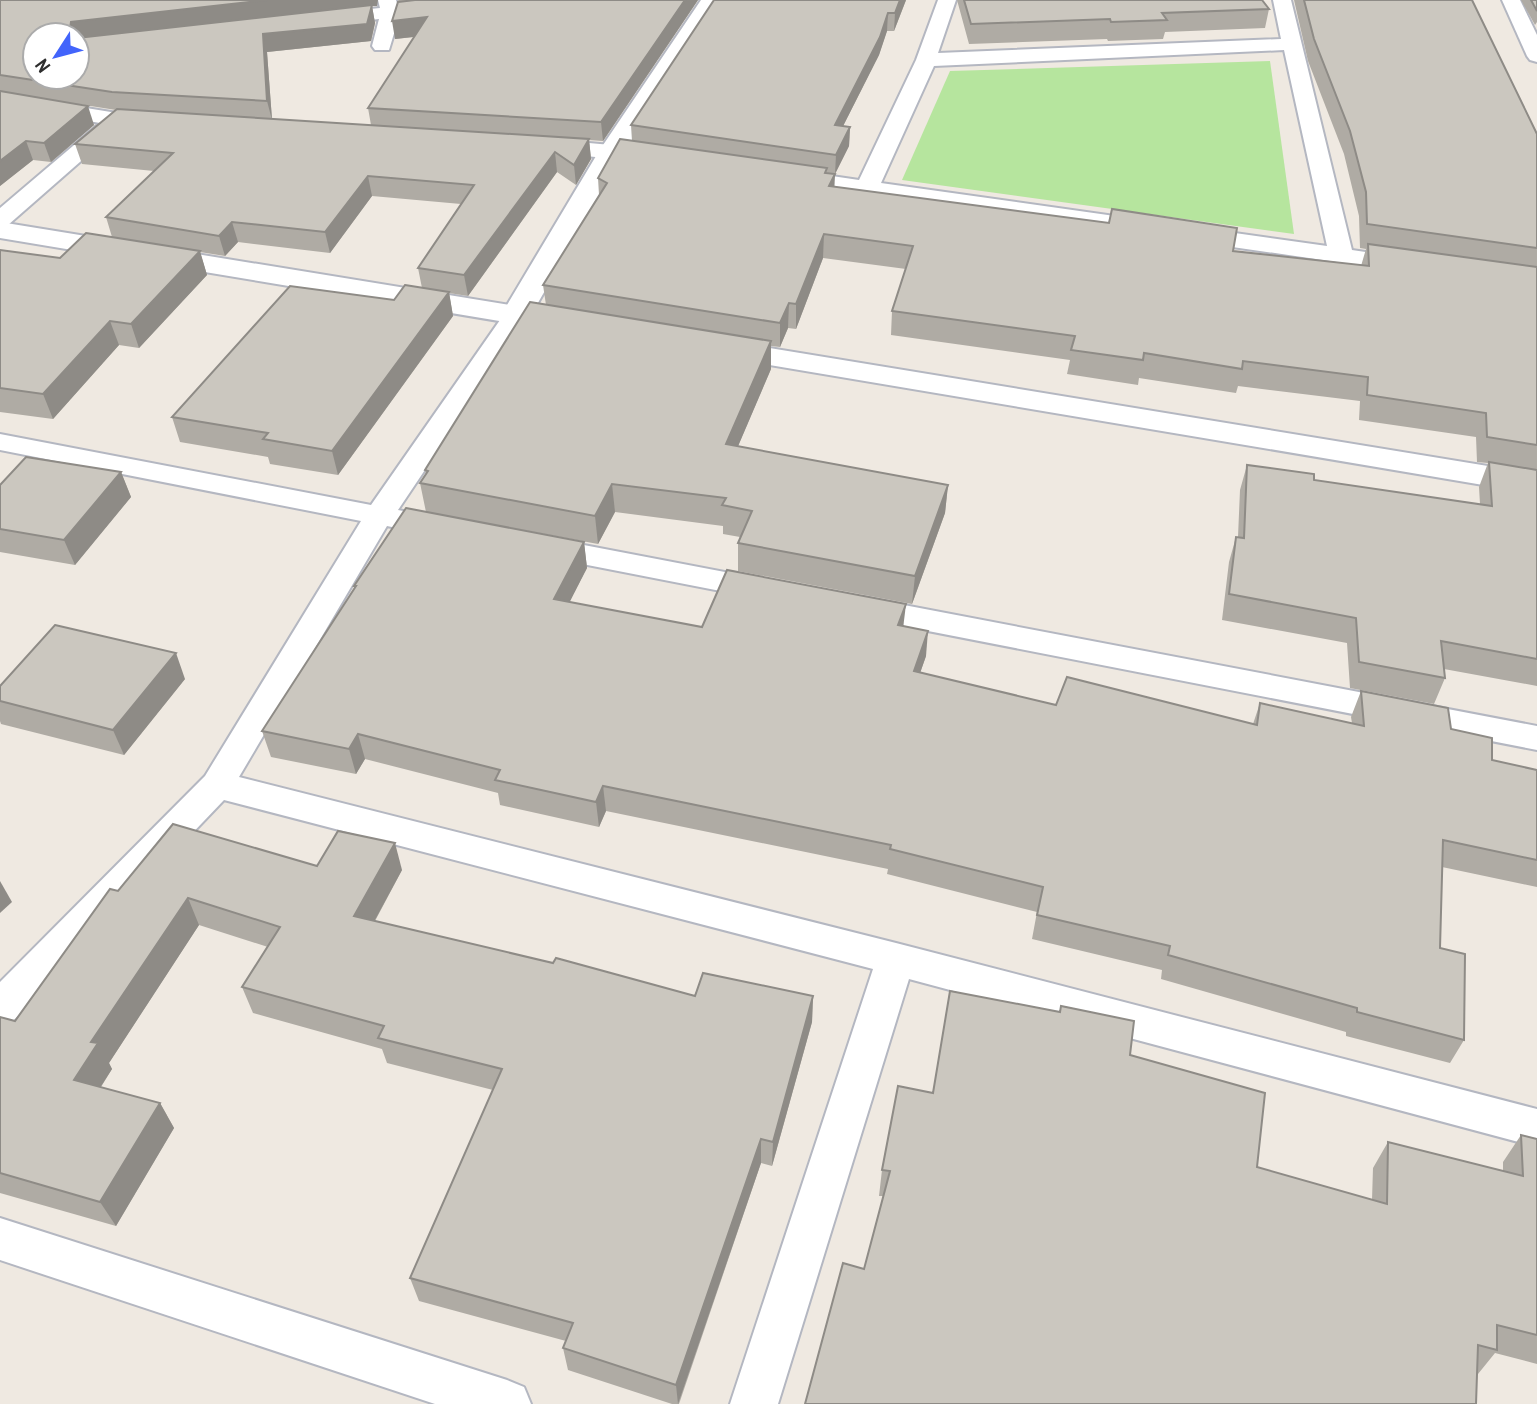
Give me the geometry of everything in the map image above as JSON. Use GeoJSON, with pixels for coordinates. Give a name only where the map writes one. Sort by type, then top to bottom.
{"type":"FeatureCollection","features":[{"type":"Feature","properties":{"kind":"street"},"geometry":{"type":"LineString","coordinates":[[516,315],[612,151],[712,0]]}},
{"type":"Feature","properties":{"kind":"street"},"geometry":{"type":"LineString","coordinates":[[0,230],[599,329]]}},
{"type":"Feature","properties":{"kind":"street"},"geometry":{"type":"LineString","coordinates":[[695,345],[1537,484]]}},
{"type":"Feature","properties":{"kind":"lane"},"geometry":{"type":"LineString","coordinates":[[309,22],[389,6],[502,0]]}},
{"type":"Feature","properties":{"kind":"lane"},"geometry":{"type":"LineString","coordinates":[[867,188],[926,60],[947,0]]}},
{"type":"Feature","properties":{"kind":"lane"},"geometry":{"type":"LineString","coordinates":[[1282,0],[1341,256]]}},
{"type":"Feature","properties":{"kind":"lane"},"geometry":{"type":"LineString","coordinates":[[1511,0],[1529,20],[1537,56]]}},
{"type":"Feature","properties":{"kind":"lane"},"geometry":{"type":"LineString","coordinates":[[382,46],[389,6]]}},
{"type":"Feature","properties":{"kind":"lane"},"geometry":{"type":"LineString","coordinates":[[926,60],[1292,44]]}},
{"type":"Feature","properties":{"kind":"lane"},"geometry":{"type":"LineString","coordinates":[[0,100],[117,119],[172,122]]}},
{"type":"Feature","properties":{"kind":"lane"},"geometry":{"type":"LineString","coordinates":[[0,220],[117,119]]}},
{"type":"Feature","properties":{"kind":"lane"},"geometry":{"type":"LineString","coordinates":[[530,145],[612,151],[666,159]]}},
{"type":"Feature","properties":{"kind":"lane"},"geometry":{"type":"LineString","coordinates":[[773,174],[1432,269]]}},
{"type":"Feature","properties":{"kind":"lane"},"geometry":{"type":"LineString","coordinates":[[0,1008],[217,785],[379,515],[516,315]]}},
{"type":"Feature","properties":{"kind":"lane"},"geometry":{"type":"LineString","coordinates":[[0,442],[474,534]]}},
{"type":"Feature","properties":{"kind":"lane"},"geometry":{"type":"LineString","coordinates":[[515,541],[1537,737]]}},
{"type":"Feature","properties":{"kind":"lane"},"geometry":{"type":"LineString","coordinates":[[217,785],[896,958],[1537,1128]]}},
{"type":"Feature","properties":{"kind":"lane"},"geometry":{"type":"LineString","coordinates":[[754,1404],[896,958]]}},
{"type":"Feature","properties":{"kind":"lane"},"geometry":{"type":"LineString","coordinates":[[0,1239],[507,1404]]}},
{"type":"Feature","properties":{"kind":"green space"},"geometry":{"type":"Polygon","coordinates":[[[1270,61],[1294,234],[902,180],[950,71],[1270,61]]]}},
{"type":"Feature","properties":{"kind":"building"},"geometry":{"type":"Polygon","coordinates":[[[0,0],[267,0],[80,21],[21,21],[21,78],[0,75],[0,0]]]}},
{"type":"Feature","properties":{"kind":"building"},"geometry":{"type":"Polygon","coordinates":[[[685,0],[601,122],[368,108],[427,17],[392,21],[398,2],[685,0]]]}},
{"type":"Feature","properties":{"kind":"building"},"geometry":{"type":"Polygon","coordinates":[[[714,0],[900,0],[895,13],[888,13],[880,37],[835,125],[850,127],[836,155],[631,125],[714,0]]]}},
{"type":"Feature","properties":{"kind":"building"},"geometry":{"type":"Polygon","coordinates":[[[964,0],[1262,0],[1269,9],[1162,13],[1167,20],[1111,22],[1110,19],[971,24],[964,0]]]}},
{"type":"Feature","properties":{"kind":"building"},"geometry":{"type":"Polygon","coordinates":[[[1304,0],[1472,0],[1537,134],[1537,248],[1367,224],[1366,192],[1350,131],[1314,39],[1304,0]]]}},
{"type":"Feature","properties":{"kind":"building"},"geometry":{"type":"Polygon","coordinates":[[[1531,0],[1537,0],[1537,11],[1531,0]]]}},
{"type":"Feature","properties":{"kind":"building"},"geometry":{"type":"Polygon","coordinates":[[[372,5],[367,24],[263,34],[267,101],[91,89],[91,36],[372,5]]]}},
{"type":"Feature","properties":{"kind":"building"},"geometry":{"type":"Polygon","coordinates":[[[0,91],[88,106],[44,143],[26,141],[0,161],[0,91]]]}},
{"type":"Feature","properties":{"kind":"building"},"geometry":{"type":"Polygon","coordinates":[[[117,109],[589,139],[574,165],[555,152],[464,275],[418,268],[474,185],[368,176],[325,232],[232,222],[219,236],[106,217],[173,153],[75,144],[117,109]]]}},
{"type":"Feature","properties":{"kind":"building"},"geometry":{"type":"Polygon","coordinates":[[[620,139],[827,168],[825,173],[835,174],[829,186],[1109,223],[1112,209],[1237,228],[1233,251],[1369,266],[1368,244],[1537,267],[1537,445],[1487,437],[1486,413],[1367,395],[1368,377],[1243,361],[1242,369],[1144,353],[1143,360],[1071,350],[1075,336],[892,311],[913,246],[824,234],[796,304],[789,303],[780,323],[543,285],[607,183],[598,178],[620,139]]]}},
{"type":"Feature","properties":{"kind":"building"},"geometry":{"type":"Polygon","coordinates":[[[86,233],[200,251],[131,324],[110,321],[43,394],[0,388],[0,250],[60,258],[86,233]]]}},
{"type":"Feature","properties":{"kind":"building"},"geometry":{"type":"Polygon","coordinates":[[[405,285],[449,292],[332,451],[263,439],[268,433],[172,417],[290,286],[394,300],[405,285]]]}},
{"type":"Feature","properties":{"kind":"building"},"geometry":{"type":"Polygon","coordinates":[[[530,302],[771,341],[726,444],[948,485],[915,576],[738,543],[752,511],[722,505],[726,498],[612,484],[595,516],[420,483],[428,471],[425,470],[530,302]]]}},
{"type":"Feature","properties":{"kind":"building"},"geometry":{"type":"Polygon","coordinates":[[[26,457],[121,472],[64,540],[0,529],[0,485],[26,457]]]}},
{"type":"Feature","properties":{"kind":"building"},"geometry":{"type":"Polygon","coordinates":[[[1489,462],[1537,470],[1537,659],[1441,641],[1445,678],[1359,662],[1356,618],[1229,594],[1236,537],[1244,538],[1247,465],[1314,474],[1314,480],[1492,506],[1489,462]]]}},
{"type":"Feature","properties":{"kind":"building"},"geometry":{"type":"Polygon","coordinates":[[[406,508],[584,542],[554,599],[702,627],[727,570],[906,604],[898,625],[928,631],[914,671],[1056,705],[1067,677],[1257,725],[1260,703],[1364,726],[1361,691],[1448,708],[1451,729],[1492,738],[1492,760],[1537,770],[1537,860],[1443,840],[1440,948],[1465,954],[1464,1040],[1357,1012],[1357,1008],[1168,955],[1170,946],[1037,915],[1043,887],[890,849],[891,845],[603,786],[596,802],[495,780],[500,770],[358,734],[349,749],[262,731],[406,508]]]}},
{"type":"Feature","properties":{"kind":"building"},"geometry":{"type":"Polygon","coordinates":[[[55,625],[176,653],[113,730],[0,701],[0,686],[55,625]]]}},
{"type":"Feature","properties":{"kind":"building"},"geometry":{"type":"Polygon","coordinates":[[[173,824],[317,866],[338,831],[395,843],[354,916],[553,963],[556,958],[695,996],[703,973],[813,996],[773,1142],[761,1139],[676,1385],[563,1348],[573,1323],[410,1278],[502,1069],[378,1038],[384,1026],[242,987],[280,927],[188,898],[91,1042],[98,1043],[74,1080],[160,1103],[100,1202],[0,1173],[0,1017],[15,1021],[110,889],[118,891],[173,824]]]}},
{"type":"Feature","properties":{"kind":"building"},"geometry":{"type":"Polygon","coordinates":[[[950,991],[1060,1012],[1061,1006],[1134,1021],[1130,1055],[1265,1093],[1257,1167],[1387,1204],[1388,1142],[1523,1176],[1521,1135],[1537,1139],[1537,1335],[1497,1325],[1497,1350],[1478,1345],[1476,1404],[805,1404],[843,1263],[864,1269],[890,1171],[882,1170],[898,1086],[933,1093],[950,991]]]}}]}
